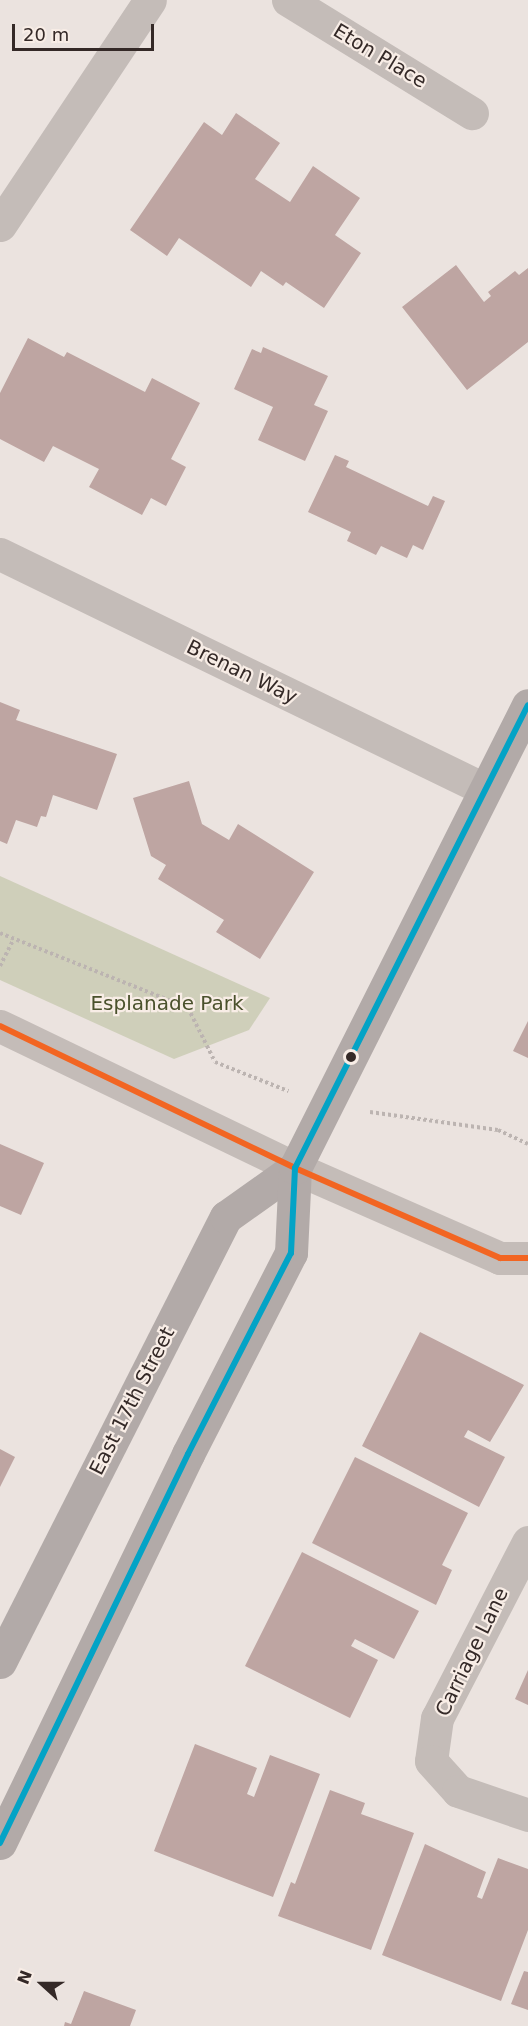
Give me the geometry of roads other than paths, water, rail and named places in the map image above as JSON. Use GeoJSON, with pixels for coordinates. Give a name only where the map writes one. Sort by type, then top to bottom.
{"type":"FeatureCollection","features":[{"type":"Feature","properties":{"kind":"main road","name":"East 17th Street"},"geometry":{"type":"LineString","coordinates":[[1,1837],[177,1475],[291,1253],[295,1168],[528,705]]}},
{"type":"Feature","properties":{"kind":"main road","name":"East 17th Street"},"geometry":{"type":"LineString","coordinates":[[0,1662],[226,1217],[295,1168]]}},
{"type":"Feature","properties":{"kind":"street"},"geometry":{"type":"LineString","coordinates":[[0,225],[150,0]]}},
{"type":"Feature","properties":{"kind":"street","name":"Eton Place"},"geometry":{"type":"LineString","coordinates":[[288,0],[472,113]]}},
{"type":"Feature","properties":{"kind":"street","name":"Brenan Way"},"geometry":{"type":"LineString","coordinates":[[0,554],[484,789]]}},
{"type":"Feature","properties":{"kind":"street"},"geometry":{"type":"LineString","coordinates":[[0,1026],[295,1168],[500,1258],[528,1258]]}},
{"type":"Feature","properties":{"kind":"street","name":"Carriage Lane"},"geometry":{"type":"LineString","coordinates":[[528,1542],[437,1718],[431,1761],[458,1791],[528,1815]]}},
{"type":"Feature","properties":{"kind":"park label","name":"Esplanade Park"},"geometry":{"type":"Point","coordinates":[167,1003]}}]}
